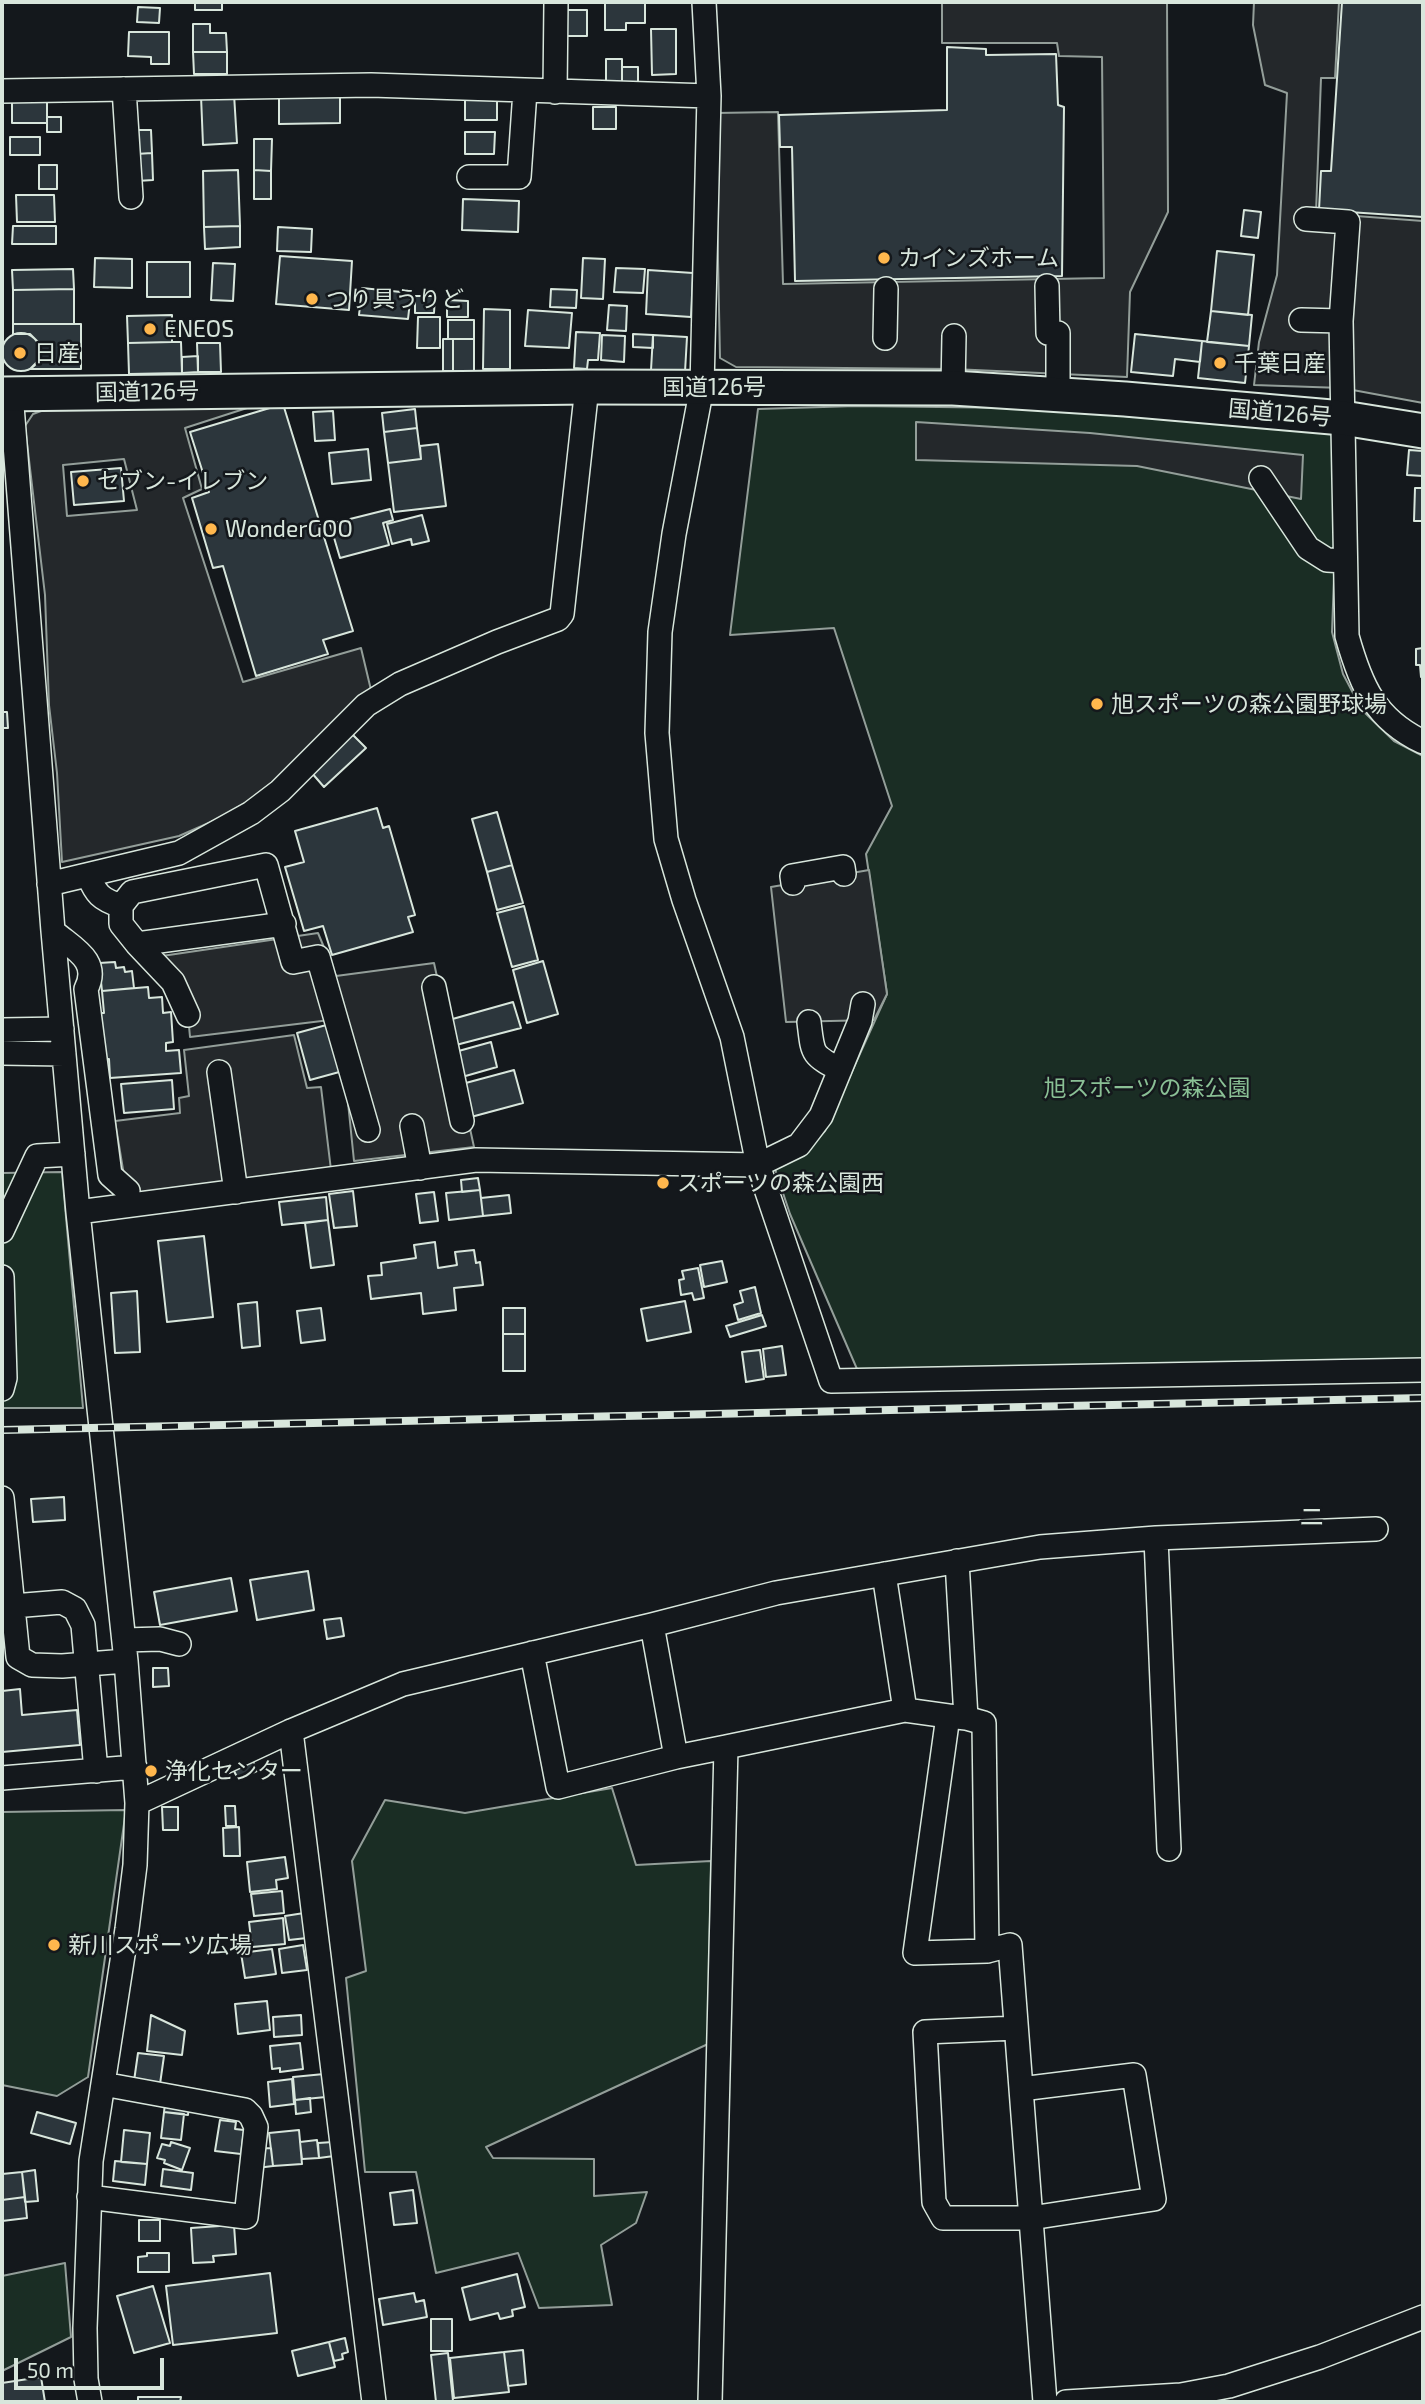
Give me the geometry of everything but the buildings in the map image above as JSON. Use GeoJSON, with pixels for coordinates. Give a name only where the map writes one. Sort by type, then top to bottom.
{"type":"FeatureCollection","features":[{"type":"Feature","properties":{"kind":"highway","name":"国道126号"},"geometry":{"type":"LineString","coordinates":[[6,393],[587,387],[953,388],[1343,418],[1423,431]]}},
{"type":"Feature","properties":{"kind":"street"},"geometry":{"type":"LineString","coordinates":[[555,92],[556,2]]}},
{"type":"Feature","properties":{"kind":"street"},"geometry":{"type":"LineString","coordinates":[[704,2],[709,96],[702,387],[674,534],[662,620],[657,733],[666,839],[684,900],[732,1037],[758,1165],[831,1381],[1423,1370]]}},
{"type":"Feature","properties":{"kind":"street"},"geometry":{"type":"LineString","coordinates":[[2,91],[371,85],[709,96]]}},
{"type":"Feature","properties":{"kind":"street"},"geometry":{"type":"LineString","coordinates":[[124,89],[131,197]]}},
{"type":"Feature","properties":{"kind":"street"},"geometry":{"type":"LineString","coordinates":[[469,177],[519,177],[525,91]]}},
{"type":"Feature","properties":{"kind":"street"},"geometry":{"type":"LineString","coordinates":[[1306,219],[1349,222],[1341,321],[1347,636],[1359,676],[1370,698],[1399,730],[1423,742]]}},
{"type":"Feature","properties":{"kind":"street"},"geometry":{"type":"LineString","coordinates":[[1047,286],[1058,395]]}},
{"type":"Feature","properties":{"kind":"street"},"geometry":{"type":"LineString","coordinates":[[886,289],[886,338]]}},
{"type":"Feature","properties":{"kind":"street"},"geometry":{"type":"LineString","coordinates":[[1301,320],[1341,321]]}},
{"type":"Feature","properties":{"kind":"street"},"geometry":{"type":"LineString","coordinates":[[953,388],[954,336]]}},
{"type":"Feature","properties":{"kind":"street"},"geometry":{"type":"LineString","coordinates":[[49,884],[179,853],[251,813],[280,791],[366,705],[412,679],[497,642],[558,620],[562,614],[587,387]]}},
{"type":"Feature","properties":{"kind":"street"},"geometry":{"type":"LineString","coordinates":[[6,393],[78,1212],[135,1767],[135,1865],[91,2161],[85,2328],[86,2379],[90,2402]]}},
{"type":"Feature","properties":{"kind":"street"},"geometry":{"type":"LineString","coordinates":[[1261,478],[1308,548],[1327,560],[1345,561]]}},
{"type":"Feature","properties":{"kind":"street"},"geometry":{"type":"LineString","coordinates":[[188,1015],[173,982],[121,924],[121,906],[132,892],[266,865],[293,962],[318,957],[368,1130]]}},
{"type":"Feature","properties":{"kind":"street"},"geometry":{"type":"LineString","coordinates":[[793,883],[792,876],[843,867],[844,874]]}},
{"type":"Feature","properties":{"kind":"street"},"geometry":{"type":"LineString","coordinates":[[89,875],[96,894],[121,906]]}},
{"type":"Feature","properties":{"kind":"street"},"geometry":{"type":"LineString","coordinates":[[137,944],[284,924]]}},
{"type":"Feature","properties":{"kind":"street"},"geometry":{"type":"LineString","coordinates":[[53,931],[88,961],[91,980],[86,989],[112,1142],[110,1175],[128,1191]]}},
{"type":"Feature","properties":{"kind":"street"},"geometry":{"type":"LineString","coordinates":[[435,987],[462,1121]]}},
{"type":"Feature","properties":{"kind":"street"},"geometry":{"type":"LineString","coordinates":[[78,1212],[476,1160],[758,1165],[799,1144],[812,1130],[821,1116],[860,1021],[863,1004]]}},
{"type":"Feature","properties":{"kind":"street"},"geometry":{"type":"LineString","coordinates":[[809,1022],[816,1057],[840,1070]]}},
{"type":"Feature","properties":{"kind":"street"},"geometry":{"type":"LineString","coordinates":[[2,1031],[62,1029]]}},
{"type":"Feature","properties":{"kind":"street"},"geometry":{"type":"LineString","coordinates":[[2,1053],[64,1054]]}},
{"type":"Feature","properties":{"kind":"street"},"geometry":{"type":"LineString","coordinates":[[219,1072],[236,1192]]}},
{"type":"Feature","properties":{"kind":"street"},"geometry":{"type":"LineString","coordinates":[[412,1126],[419,1168]]}},
{"type":"Feature","properties":{"kind":"street"},"geometry":{"type":"LineString","coordinates":[[2,1231],[37,1156],[112,1142]]}},
{"type":"Feature","properties":{"kind":"street"},"geometry":{"type":"LineString","coordinates":[[2,1277],[5,1378],[2,1389]]}},
{"type":"Feature","properties":{"kind":"street"},"geometry":{"type":"LineString","coordinates":[[2,1498],[18,1657],[32,1665]]}},
{"type":"Feature","properties":{"kind":"street"},"geometry":{"type":"LineString","coordinates":[[136,1802],[291,1731],[403,1684],[776,1593],[1040,1547],[1156,1538],[1376,1530]]}},
{"type":"Feature","properties":{"kind":"street"},"geometry":{"type":"LineString","coordinates":[[1156,1538],[1169,1849]]}},
{"type":"Feature","properties":{"kind":"street"},"geometry":{"type":"LineString","coordinates":[[957,1562],[957,1717],[915,1953],[987,1951],[1010,1945],[1045,2402]]}},
{"type":"Feature","properties":{"kind":"street"},"geometry":{"type":"LineString","coordinates":[[884,1574],[905,1710]]}},
{"type":"Feature","properties":{"kind":"street"},"geometry":{"type":"LineString","coordinates":[[13,1606],[62,1602],[75,1609],[83,1625],[96,1771]]}},
{"type":"Feature","properties":{"kind":"street"},"geometry":{"type":"LineString","coordinates":[[652,1625],[676,1757]]}},
{"type":"Feature","properties":{"kind":"street"},"geometry":{"type":"LineString","coordinates":[[2,1668],[85,1664],[160,1639],[179,1644]]}},
{"type":"Feature","properties":{"kind":"street"},"geometry":{"type":"LineString","coordinates":[[532,1653],[558,1787],[676,1757],[905,1710],[984,1723],[987,1951]]}},
{"type":"Feature","properties":{"kind":"street"},"geometry":{"type":"LineString","coordinates":[[291,1731],[374,2402]]}},
{"type":"Feature","properties":{"kind":"street"},"geometry":{"type":"LineString","coordinates":[[710,2402],[726,1747]]}},
{"type":"Feature","properties":{"kind":"street"},"geometry":{"type":"LineString","coordinates":[[2,1778],[135,1767]]}},
{"type":"Feature","properties":{"kind":"street"},"geometry":{"type":"LineString","coordinates":[[1016,2028],[925,2032],[934,2203],[943,2218],[1031,2218],[1154,2199],[1134,2075],[1021,2089]]}},
{"type":"Feature","properties":{"kind":"street"},"geometry":{"type":"LineString","coordinates":[[89,2197],[246,2217],[256,2127],[245,2110],[103,2084]]}},
{"type":"Feature","properties":{"kind":"street"},"geometry":{"type":"LineString","coordinates":[[1066,2402],[1181,2395],[1229,2386],[1320,2357],[1423,2317]]}},
{"type":"Feature","properties":{"kind":"green space","name":"旭スポーツの森公園"},"geometry":{"type":"Polygon","coordinates":[[[856,406],[1020,408],[1335,432],[1332,632],[1343,674],[1362,710],[1394,741],[1423,756],[1421,1360],[857,1369],[790,1214],[774,1166],[804,1153],[825,1131],[887,994],[866,854],[892,806],[834,628],[730,635],[758,409],[856,406]]]}},
{"type":"Feature","properties":{"kind":"green space"},"geometry":{"type":"Polygon","coordinates":[[[62,1172],[83,1408],[2,1408],[2,1173],[62,1172]]]}},
{"type":"Feature","properties":{"kind":"green space"},"geometry":{"type":"Polygon","coordinates":[[[612,1788],[636,1865],[711,1861],[708,2044],[486,2147],[493,2158],[594,2159],[594,2196],[647,2192],[636,2223],[601,2245],[612,2305],[539,2308],[518,2253],[436,2273],[416,2172],[365,2172],[346,1978],[366,1971],[352,1861],[385,1800],[465,1813],[612,1788]]]}},
{"type":"Feature","properties":{"kind":"green space","name":"新川スポーツ広場"},"geometry":{"type":"Polygon","coordinates":[[[126,1810],[88,2077],[57,2096],[2,2085],[2,1812],[126,1810]]]}},
{"type":"Feature","properties":{"kind":"green space"},"geometry":{"type":"Polygon","coordinates":[[[65,2263],[71,2337],[2,2371],[2,2276],[65,2263]]]}},
{"type":"Feature","properties":{"kind":"shaded area"},"geometry":{"type":"Polygon","coordinates":[[[942,2],[1167,2],[1168,212],[1130,292],[1127,377],[953,369],[736,367],[720,358],[715,113],[778,112],[783,284],[1104,278],[1102,57],[1059,56],[1057,43],[942,43],[942,2]]]}},
{"type":"Feature","properties":{"kind":"shaded area"},"geometry":{"type":"Polygon","coordinates":[[[1254,2],[1339,2],[1335,78],[1321,78],[1316,213],[1423,221],[1423,403],[1342,388],[1254,385],[1259,342],[1277,275],[1287,93],[1265,85],[1253,25],[1254,2]]]}},
{"type":"Feature","properties":{"kind":"shaded area"},"geometry":{"type":"Polygon","coordinates":[[[49,408],[247,408],[185,428],[202,489],[183,498],[243,682],[361,648],[371,690],[284,773],[248,801],[220,818],[179,836],[62,862],[57,773],[49,705],[45,595],[25,426],[33,414],[49,408]],[[124,459],[63,465],[67,516],[137,510],[124,459]]]}},
{"type":"Feature","properties":{"kind":"shaded area"},"geometry":{"type":"Polygon","coordinates":[[[916,422],[1090,433],[1303,455],[1301,499],[1137,466],[916,460],[916,422]]]}},
{"type":"Feature","properties":{"kind":"shaded area"},"geometry":{"type":"Polygon","coordinates":[[[869,870],[887,994],[874,1020],[786,1022],[771,887],[869,870]]]}},
{"type":"Feature","properties":{"kind":"shaded area"},"geometry":{"type":"Polygon","coordinates":[[[318,933],[336,976],[434,963],[474,1147],[354,1161],[346,1083],[330,1020],[190,1037],[188,1015],[162,956],[318,933]]]}},
{"type":"Feature","properties":{"kind":"shaded area"},"geometry":{"type":"Polygon","coordinates":[[[294,1035],[307,1088],[321,1087],[331,1170],[128,1200],[115,1121],[180,1113],[179,1098],[189,1096],[184,1050],[294,1035]]]}},
{"type":"Feature","properties":{"kind":"railway"},"geometry":{"type":"LineString","coordinates":[[2,1430],[1423,1398]]}},
{"type":"Feature","properties":{"kind":"place","name":"カインズホーム"},"geometry":{"type":"Point","coordinates":[884,258]}},
{"type":"Feature","properties":{"kind":"place","name":"つり具うりど"},"geometry":{"type":"Point","coordinates":[312,299]}},
{"type":"Feature","properties":{"kind":"place","name":"ENEOS"},"geometry":{"type":"Point","coordinates":[150,329]}},
{"type":"Feature","properties":{"kind":"place","name":"日産"},"geometry":{"type":"Point","coordinates":[20,353]}},
{"type":"Feature","properties":{"kind":"place","name":"千葉日産"},"geometry":{"type":"Point","coordinates":[1220,363]}},
{"type":"Feature","properties":{"kind":"place","name":"セブン-イレブン"},"geometry":{"type":"Point","coordinates":[83,481]}},
{"type":"Feature","properties":{"kind":"place","name":"WonderGOO"},"geometry":{"type":"Point","coordinates":[211,529]}},
{"type":"Feature","properties":{"kind":"place","name":"旭スポーツの森公園野球場"},"geometry":{"type":"Point","coordinates":[1097,704]}},
{"type":"Feature","properties":{"kind":"place","name":"スポーツの森公園西"},"geometry":{"type":"Point","coordinates":[663,1183]}},
{"type":"Feature","properties":{"kind":"place","name":"浄化センター"},"geometry":{"type":"Point","coordinates":[151,1771]}},
{"type":"Feature","properties":{"kind":"place","name":"新川スポーツ広場"},"geometry":{"type":"Point","coordinates":[54,1945]}},
{"type":"Feature","properties":{"kind":"district","name":"ニ"},"geometry":{"type":"Point","coordinates":[1312,1517]}}]}
